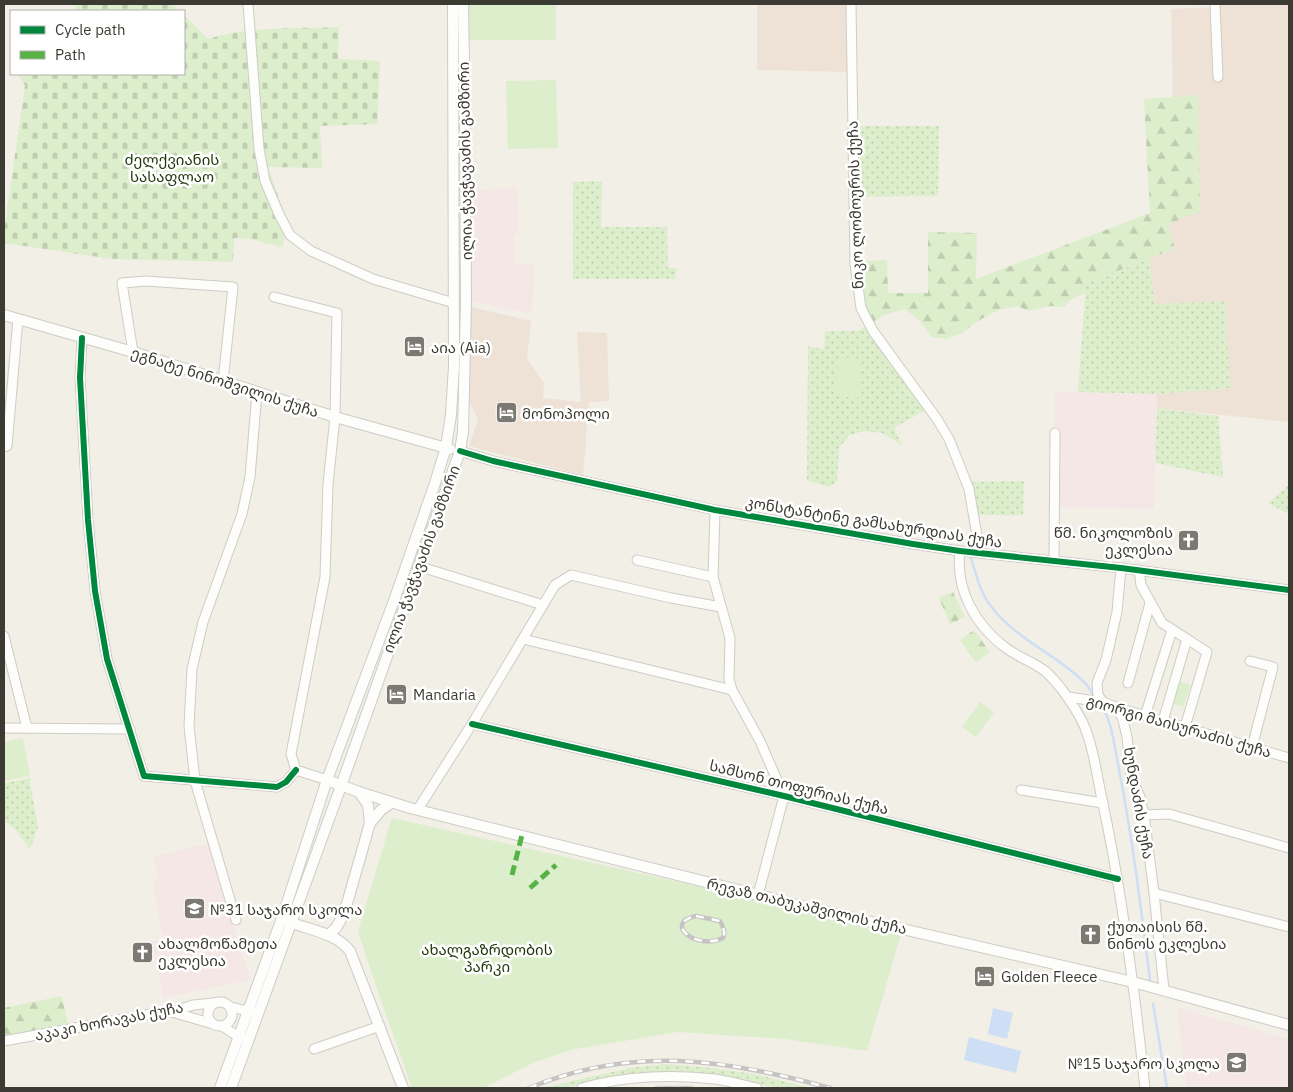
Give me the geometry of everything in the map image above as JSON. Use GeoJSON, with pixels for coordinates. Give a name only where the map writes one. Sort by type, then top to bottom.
{"type":"FeatureCollection","features":[{"type":"Feature","properties":{"kind":"main road","name":"ილია ჭავჭავაძის გამზირი"},"geometry":{"type":"LineString","coordinates":[[220,1088],[243,1038],[287,921],[327,780],[395,598],[446,448],[451,415],[453,376],[453,4]]}},
{"type":"Feature","properties":{"kind":"main road","name":"ილია ჭავჭავაძის გამზირი"},"geometry":{"type":"LineString","coordinates":[[287,921],[300,898],[460,451],[463,432],[466,302],[463,4]]}},
{"type":"Feature","properties":{"kind":"main road","name":"ეგნატე ნინოშვილის ქუჩა"},"geometry":{"type":"LineString","coordinates":[[4,315],[133,352],[334,417],[460,451]]}},
{"type":"Feature","properties":{"kind":"main road","name":"რევაზ თაბუკაშვილის ქუჩა"},"geometry":{"type":"LineString","coordinates":[[327,780],[359,792],[418,809],[758,895],[1134,982],[1289,1024]]}},
{"type":"Feature","properties":{"kind":"main road"},"geometry":{"type":"LineString","coordinates":[[328,935],[336,928],[344,914],[370,823],[368,806],[359,792]]}},
{"type":"Feature","properties":{"kind":"main road"},"geometry":{"type":"LineString","coordinates":[[370,823],[391,802]]}},
{"type":"Feature","properties":{"kind":"main road"},"geometry":{"type":"LineString","coordinates":[[300,898],[302,916],[312,930]]}},
{"type":"Feature","properties":{"kind":"main road"},"geometry":{"type":"LineString","coordinates":[[344,914],[344,929],[350,950],[403,1088]]}},
{"type":"Feature","properties":{"kind":"main road"},"geometry":{"type":"LineString","coordinates":[[287,921],[328,935],[341,941],[350,950]]}},
{"type":"Feature","properties":{"kind":"main road","name":"ილია ჭავჭავაძის გამზირი"},"geometry":{"type":"LineString","coordinates":[[231,1088],[243,1038]]}},
{"type":"Feature","properties":{"kind":"street"},"geometry":{"type":"LineString","coordinates":[[248,4],[259,149],[265,181],[290,235],[311,251],[373,279],[454,303]]}},
{"type":"Feature","properties":{"kind":"street","name":"ნიკო ლომოურის ქუჩა"},"geometry":{"type":"LineString","coordinates":[[851,4],[855,264],[860,308],[873,331],[950,439],[965,474],[969,489],[980,553]]}},
{"type":"Feature","properties":{"kind":"street"},"geometry":{"type":"LineString","coordinates":[[1215,4],[1218,77]]}},
{"type":"Feature","properties":{"kind":"street"},"geometry":{"type":"LineString","coordinates":[[133,352],[122,283],[146,281],[233,287],[223,381]]}},
{"type":"Feature","properties":{"kind":"street"},"geometry":{"type":"LineString","coordinates":[[274,297],[337,313],[334,417],[328,484],[325,577],[291,754],[296,770]]}},
{"type":"Feature","properties":{"kind":"street"},"geometry":{"type":"LineString","coordinates":[[4,447],[7,446],[8,438],[18,319]]}},
{"type":"Feature","properties":{"kind":"street"},"geometry":{"type":"LineString","coordinates":[[82,338],[80,387],[88,520],[95,591],[107,659],[144,776],[277,787],[286,782],[296,770]]}},
{"type":"Feature","properties":{"kind":"street"},"geometry":{"type":"LineString","coordinates":[[236,920],[195,781],[189,726],[192,669],[203,622],[242,514],[250,477],[257,392]]}},
{"type":"Feature","properties":{"kind":"street"},"geometry":{"type":"LineString","coordinates":[[1054,560],[1055,433]]}},
{"type":"Feature","properties":{"kind":"street","name":"კონსტანტინე გამსახურდიას ქუჩა"},"geometry":{"type":"LineString","coordinates":[[460,451],[715,510],[960,551],[1139,570],[1289,590]]}},
{"type":"Feature","properties":{"kind":"street"},"geometry":{"type":"LineString","coordinates":[[715,510],[713,577],[730,638],[729,679],[732,690],[760,741],[784,796],[758,895]]}},
{"type":"Feature","properties":{"kind":"street"},"geometry":{"type":"LineString","coordinates":[[960,551],[958,566],[961,583],[967,601],[979,620],[992,636],[1007,649],[1046,672],[1068,697],[1083,723],[1092,752],[1118,879],[1134,982],[1145,1088]]}},
{"type":"Feature","properties":{"kind":"street"},"geometry":{"type":"LineString","coordinates":[[637,560],[713,577]]}},
{"type":"Feature","properties":{"kind":"street"},"geometry":{"type":"LineString","coordinates":[[418,566],[543,605]]}},
{"type":"Feature","properties":{"kind":"street"},"geometry":{"type":"LineString","coordinates":[[1104,702],[1098,695],[1097,683],[1106,660],[1117,612],[1121,568]]}},
{"type":"Feature","properties":{"kind":"street"},"geometry":{"type":"LineString","coordinates":[[1139,570],[1141,584],[1150,604],[1162,623],[1207,652],[1185,728]]}},
{"type":"Feature","properties":{"kind":"street"},"geometry":{"type":"LineString","coordinates":[[418,809],[472,724],[555,585],[570,575],[671,598],[721,607]]}},
{"type":"Feature","properties":{"kind":"street"},"geometry":{"type":"LineString","coordinates":[[1128,683],[1150,604]]}},
{"type":"Feature","properties":{"kind":"street"},"geometry":{"type":"LineString","coordinates":[[1145,716],[1172,630]]}},
{"type":"Feature","properties":{"kind":"street"},"geometry":{"type":"LineString","coordinates":[[4,636],[27,728]]}},
{"type":"Feature","properties":{"kind":"street"},"geometry":{"type":"LineString","coordinates":[[523,639],[732,690]]}},
{"type":"Feature","properties":{"kind":"street"},"geometry":{"type":"LineString","coordinates":[[1162,721],[1187,639]]}},
{"type":"Feature","properties":{"kind":"street"},"geometry":{"type":"LineString","coordinates":[[1250,661],[1273,667],[1252,747]]}},
{"type":"Feature","properties":{"kind":"street","name":"გიორგი მაისურაძის ქუჩა"},"geometry":{"type":"LineString","coordinates":[[1068,697],[1104,702],[1118,708],[1289,758]]}},
{"type":"Feature","properties":{"kind":"street","name":"ხუნდაძის ქუჩა"},"geometry":{"type":"LineString","coordinates":[[1118,708],[1127,737],[1131,776],[1140,796],[1144,815],[1164,990]]}},
{"type":"Feature","properties":{"kind":"street","name":"სამსონ თოფურიას ქუჩა"},"geometry":{"type":"LineString","coordinates":[[472,724],[784,796],[1118,879]]}},
{"type":"Feature","properties":{"kind":"street"},"geometry":{"type":"LineString","coordinates":[[4,728],[130,729]]}},
{"type":"Feature","properties":{"kind":"street"},"geometry":{"type":"LineString","coordinates":[[296,770],[327,780]]}},
{"type":"Feature","properties":{"kind":"street"},"geometry":{"type":"LineString","coordinates":[[1021,790],[1103,803]]}},
{"type":"Feature","properties":{"kind":"street"},"geometry":{"type":"LineString","coordinates":[[1144,815],[1169,814],[1289,848]]}},
{"type":"Feature","properties":{"kind":"street"},"geometry":{"type":"LineString","coordinates":[[1154,893],[1289,927]]}},
{"type":"Feature","properties":{"kind":"street"},"geometry":{"type":"LineString","coordinates":[[218,1025],[209,1017],[208,1013],[214,1003],[222,1002],[230,1007],[253,1012]]}},
{"type":"Feature","properties":{"kind":"street","name":"აკაკი ხორავას ქუჩა"},"geometry":{"type":"LineString","coordinates":[[4,1041],[148,1014],[172,1012],[193,1005],[214,1003]]}},
{"type":"Feature","properties":{"kind":"street"},"geometry":{"type":"LineString","coordinates":[[218,1025],[230,1021],[232,1016],[230,1007]]}},
{"type":"Feature","properties":{"kind":"street"},"geometry":{"type":"LineString","coordinates":[[172,1012],[218,1025],[243,1038]]}},
{"type":"Feature","properties":{"kind":"street"},"geometry":{"type":"LineString","coordinates":[[314,1049],[380,1026]]}},
{"type":"Feature","properties":{"kind":"street"},"geometry":{"type":"LineString","coordinates":[[582,1088],[640,1078],[674,1077],[715,1079],[757,1088]]}},
{"type":"Feature","properties":{"kind":"shaded area"},"geometry":{"type":"Polygon","coordinates":[[[757,4],[851,4],[851,72],[757,70],[757,4]]]}},
{"type":"Feature","properties":{"kind":"shaded area"},"geometry":{"type":"Polygon","coordinates":[[[1215,4],[1289,4],[1289,422],[1157,408],[1157,394],[1230,388],[1155,304],[1149,259],[1175,249],[1168,224],[1198,95],[1173,98],[1171,9],[1215,7],[1215,4]]]}},
{"type":"Feature","properties":{"kind":"shaded area"},"geometry":{"type":"Polygon","coordinates":[[[518,188],[519,233],[514,234],[514,263],[534,264],[532,314],[471,301],[471,190],[518,188]]]}},
{"type":"Feature","properties":{"kind":"shaded area"},"geometry":{"type":"Polygon","coordinates":[[[471,307],[531,321],[527,359],[544,383],[543,398],[581,402],[577,332],[607,333],[609,401],[589,402],[583,475],[469,446],[478,419],[468,399],[471,307]]]}},
{"type":"Feature","properties":{"kind":"shaded area"},"geometry":{"type":"Polygon","coordinates":[[[1055,392],[1157,394],[1154,509],[1054,507],[1055,392]]]}},
{"type":"Feature","properties":{"kind":"shaded area","name":"№31 საჯარო სკოლა"},"geometry":{"type":"Polygon","coordinates":[[[210,843],[250,980],[163,998],[152,942],[163,939],[153,880],[159,878],[154,856],[210,843]]]}},
{"type":"Feature","properties":{"kind":"shaded area","name":"№15 საჯარო სკოლა"},"geometry":{"type":"Polygon","coordinates":[[[1177,1008],[1289,1039],[1289,1088],[1187,1088],[1177,1008]]]}},
{"type":"Feature","properties":{"kind":"green space"},"geometry":{"type":"Polygon","coordinates":[[[76,4],[172,4],[179,10],[74,10],[76,4]]]}},
{"type":"Feature","properties":{"kind":"green space"},"geometry":{"type":"Polygon","coordinates":[[[468,4],[556,4],[556,40],[468,40],[468,4]]]}},
{"type":"Feature","properties":{"kind":"green space","name":"ძელქვიანის სასაფლაო"},"geometry":{"type":"Polygon","coordinates":[[[185,16],[208,39],[256,30],[339,27],[338,59],[380,61],[377,124],[320,126],[322,168],[268,167],[279,197],[269,204],[285,235],[282,247],[250,239],[234,238],[233,262],[112,259],[4,243],[25,85],[18,75],[185,75],[185,16]]]}},
{"type":"Feature","properties":{"kind":"green space"},"geometry":{"type":"Polygon","coordinates":[[[556,80],[558,148],[508,149],[506,81],[556,80]]]}},
{"type":"Feature","properties":{"kind":"green space"},"geometry":{"type":"Polygon","coordinates":[[[1198,95],[1200,212],[1168,224],[1175,249],[1086,283],[1086,292],[1070,300],[1064,307],[1050,306],[1028,311],[1018,306],[998,310],[976,322],[962,333],[947,339],[932,337],[920,321],[905,309],[884,315],[867,326],[853,262],[887,260],[888,293],[928,293],[928,232],[977,233],[976,279],[1150,213],[1144,99],[1198,95]]]}},
{"type":"Feature","properties":{"kind":"green space"},"geometry":{"type":"Polygon","coordinates":[[[852,126],[939,126],[938,196],[853,197],[852,126]]]}},
{"type":"Feature","properties":{"kind":"green space"},"geometry":{"type":"Polygon","coordinates":[[[602,181],[601,227],[667,227],[668,268],[677,268],[675,279],[573,279],[573,182],[602,181]]]}},
{"type":"Feature","properties":{"kind":"green space"},"geometry":{"type":"Polygon","coordinates":[[[1149,259],[1155,304],[1225,301],[1230,388],[1157,394],[1078,392],[1086,283],[1149,259]]]}},
{"type":"Feature","properties":{"kind":"green space"},"geometry":{"type":"Polygon","coordinates":[[[867,326],[925,410],[894,428],[902,445],[882,433],[865,431],[849,435],[839,448],[837,481],[829,487],[807,480],[808,346],[824,349],[825,331],[857,331],[867,326]]]}},
{"type":"Feature","properties":{"kind":"green space"},"geometry":{"type":"Polygon","coordinates":[[[838,357],[862,359],[858,398],[835,396],[838,357]]]}},
{"type":"Feature","properties":{"kind":"green space"},"geometry":{"type":"Polygon","coordinates":[[[1157,408],[1218,416],[1223,477],[1155,463],[1157,408]]]}},
{"type":"Feature","properties":{"kind":"green space"},"geometry":{"type":"Polygon","coordinates":[[[1024,481],[1023,515],[972,515],[965,482],[1024,481]]]}},
{"type":"Feature","properties":{"kind":"green space"},"geometry":{"type":"Polygon","coordinates":[[[1289,485],[1289,514],[1268,503],[1289,485]]]}},
{"type":"Feature","properties":{"kind":"green space"},"geometry":{"type":"Polygon","coordinates":[[[953,592],[965,617],[950,624],[939,598],[953,592]]]}},
{"type":"Feature","properties":{"kind":"green space"},"geometry":{"type":"Polygon","coordinates":[[[974,630],[990,652],[976,662],[960,640],[974,630]]]}},
{"type":"Feature","properties":{"kind":"green space"},"geometry":{"type":"Polygon","coordinates":[[[1179,681],[1191,685],[1183,707],[1172,703],[1179,681]]]}},
{"type":"Feature","properties":{"kind":"green space"},"geometry":{"type":"Polygon","coordinates":[[[980,702],[994,712],[976,737],[962,727],[980,702]]]}},
{"type":"Feature","properties":{"kind":"green space"},"geometry":{"type":"Polygon","coordinates":[[[23,738],[30,776],[4,781],[4,742],[23,738]]]}},
{"type":"Feature","properties":{"kind":"green space"},"geometry":{"type":"Polygon","coordinates":[[[31,778],[30,784],[38,827],[30,849],[14,828],[4,821],[4,783],[31,778]]]}},
{"type":"Feature","properties":{"kind":"green space","name":"ახალგაზრდობის პარკი"},"geometry":{"type":"Polygon","coordinates":[[[392,818],[755,899],[901,934],[867,1051],[785,1039],[678,1032],[570,1050],[533,1063],[483,1088],[412,1088],[358,931],[392,818]]]}},
{"type":"Feature","properties":{"kind":"green space"},"geometry":{"type":"Polygon","coordinates":[[[62,996],[68,1026],[4,1041],[4,1008],[62,996]]]}},
{"type":"Feature","properties":{"kind":"green space"},"geometry":{"type":"Polygon","coordinates":[[[666,1064],[754,1074],[812,1088],[777,1088],[717,1074],[672,1073],[592,1082],[567,1088],[542,1088],[630,1068],[666,1064]]]}},
{"type":"Feature","properties":{"kind":"water"},"geometry":{"type":"Polygon","coordinates":[[[993,1008],[1013,1013],[1007,1039],[988,1034],[993,1008]]]}},
{"type":"Feature","properties":{"kind":"water"},"geometry":{"type":"Polygon","coordinates":[[[969,1037],[1021,1051],[1016,1073],[964,1060],[969,1037]]]}},
{"type":"Feature","properties":{"kind":"waterway"},"geometry":{"type":"LineString","coordinates":[[971,558],[984,594],[1000,617],[1022,636],[1072,671],[1085,683],[1095,697]]}},
{"type":"Feature","properties":{"kind":"waterway"},"geometry":{"type":"LineString","coordinates":[[1101,705],[1105,711],[1114,741],[1123,791],[1150,980]]}},
{"type":"Feature","properties":{"kind":"waterway"},"geometry":{"type":"LineString","coordinates":[[1153,1004],[1167,1088]]}},
{"type":"Feature","properties":{"kind":"railway"},"geometry":{"type":"LineString","coordinates":[[696,916],[720,921],[724,932],[723,938],[703,941],[694,939],[687,934],[682,924],[686,919],[696,916]]}},
{"type":"Feature","properties":{"kind":"railway"},"geometry":{"type":"LineString","coordinates":[[529,1088],[567,1074],[642,1061],[716,1064],[753,1070],[830,1088]]}},
{"type":"Feature","properties":{"kind":"railway"},"geometry":{"type":"LineString","coordinates":[[657,1088],[691,1088]]}},
{"type":"Feature","properties":{"kind":"marked path"},"geometry":{"type":"LineString","coordinates":[[512,875],[522,835]]}},
{"type":"Feature","properties":{"kind":"marked path"},"geometry":{"type":"LineString","coordinates":[[530,888],[556,865]]}},
{"type":"Feature","properties":{"kind":"cycle path"},"geometry":{"type":"LineString","coordinates":[[82,338],[80,378],[88,520],[95,591],[107,659],[144,776],[277,787],[286,782],[296,770]]}},
{"type":"Feature","properties":{"kind":"cycle path"},"geometry":{"type":"LineString","coordinates":[[460,451],[493,461],[715,510],[913,544],[1289,590]]}},
{"type":"Feature","properties":{"kind":"cycle path"},"geometry":{"type":"LineString","coordinates":[[472,724],[784,796],[1118,879]]}},
{"type":"Feature","properties":{"kind":"place","name":"აია (Aia)"},"geometry":{"type":"Point","coordinates":[415,347]}},
{"type":"Feature","properties":{"kind":"place","name":"მონოპოლი"},"geometry":{"type":"Point","coordinates":[506,413]}},
{"type":"Feature","properties":{"kind":"place","name":"წმ. ნიკოლოზის ეკლესია"},"geometry":{"type":"Point","coordinates":[1189,541]}},
{"type":"Feature","properties":{"kind":"place","name":"Mandaria"},"geometry":{"type":"Point","coordinates":[397,694]}},
{"type":"Feature","properties":{"kind":"place","name":"№31 საჯარო სკოლა"},"geometry":{"type":"Point","coordinates":[194,909]}},
{"type":"Feature","properties":{"kind":"place","name":"ქუთაისის წმ. ნინოს ეკლესია"},"geometry":{"type":"Point","coordinates":[1091,935]}},
{"type":"Feature","properties":{"kind":"place","name":"ახალმოწამეთა ეკლესია"},"geometry":{"type":"Point","coordinates":[142,952]}},
{"type":"Feature","properties":{"kind":"place","name":"Golden Fleece"},"geometry":{"type":"Point","coordinates":[985,976]}},
{"type":"Feature","properties":{"kind":"place","name":"№15 საჯარო სკოლა"},"geometry":{"type":"Point","coordinates":[1236,1063]}}]}
